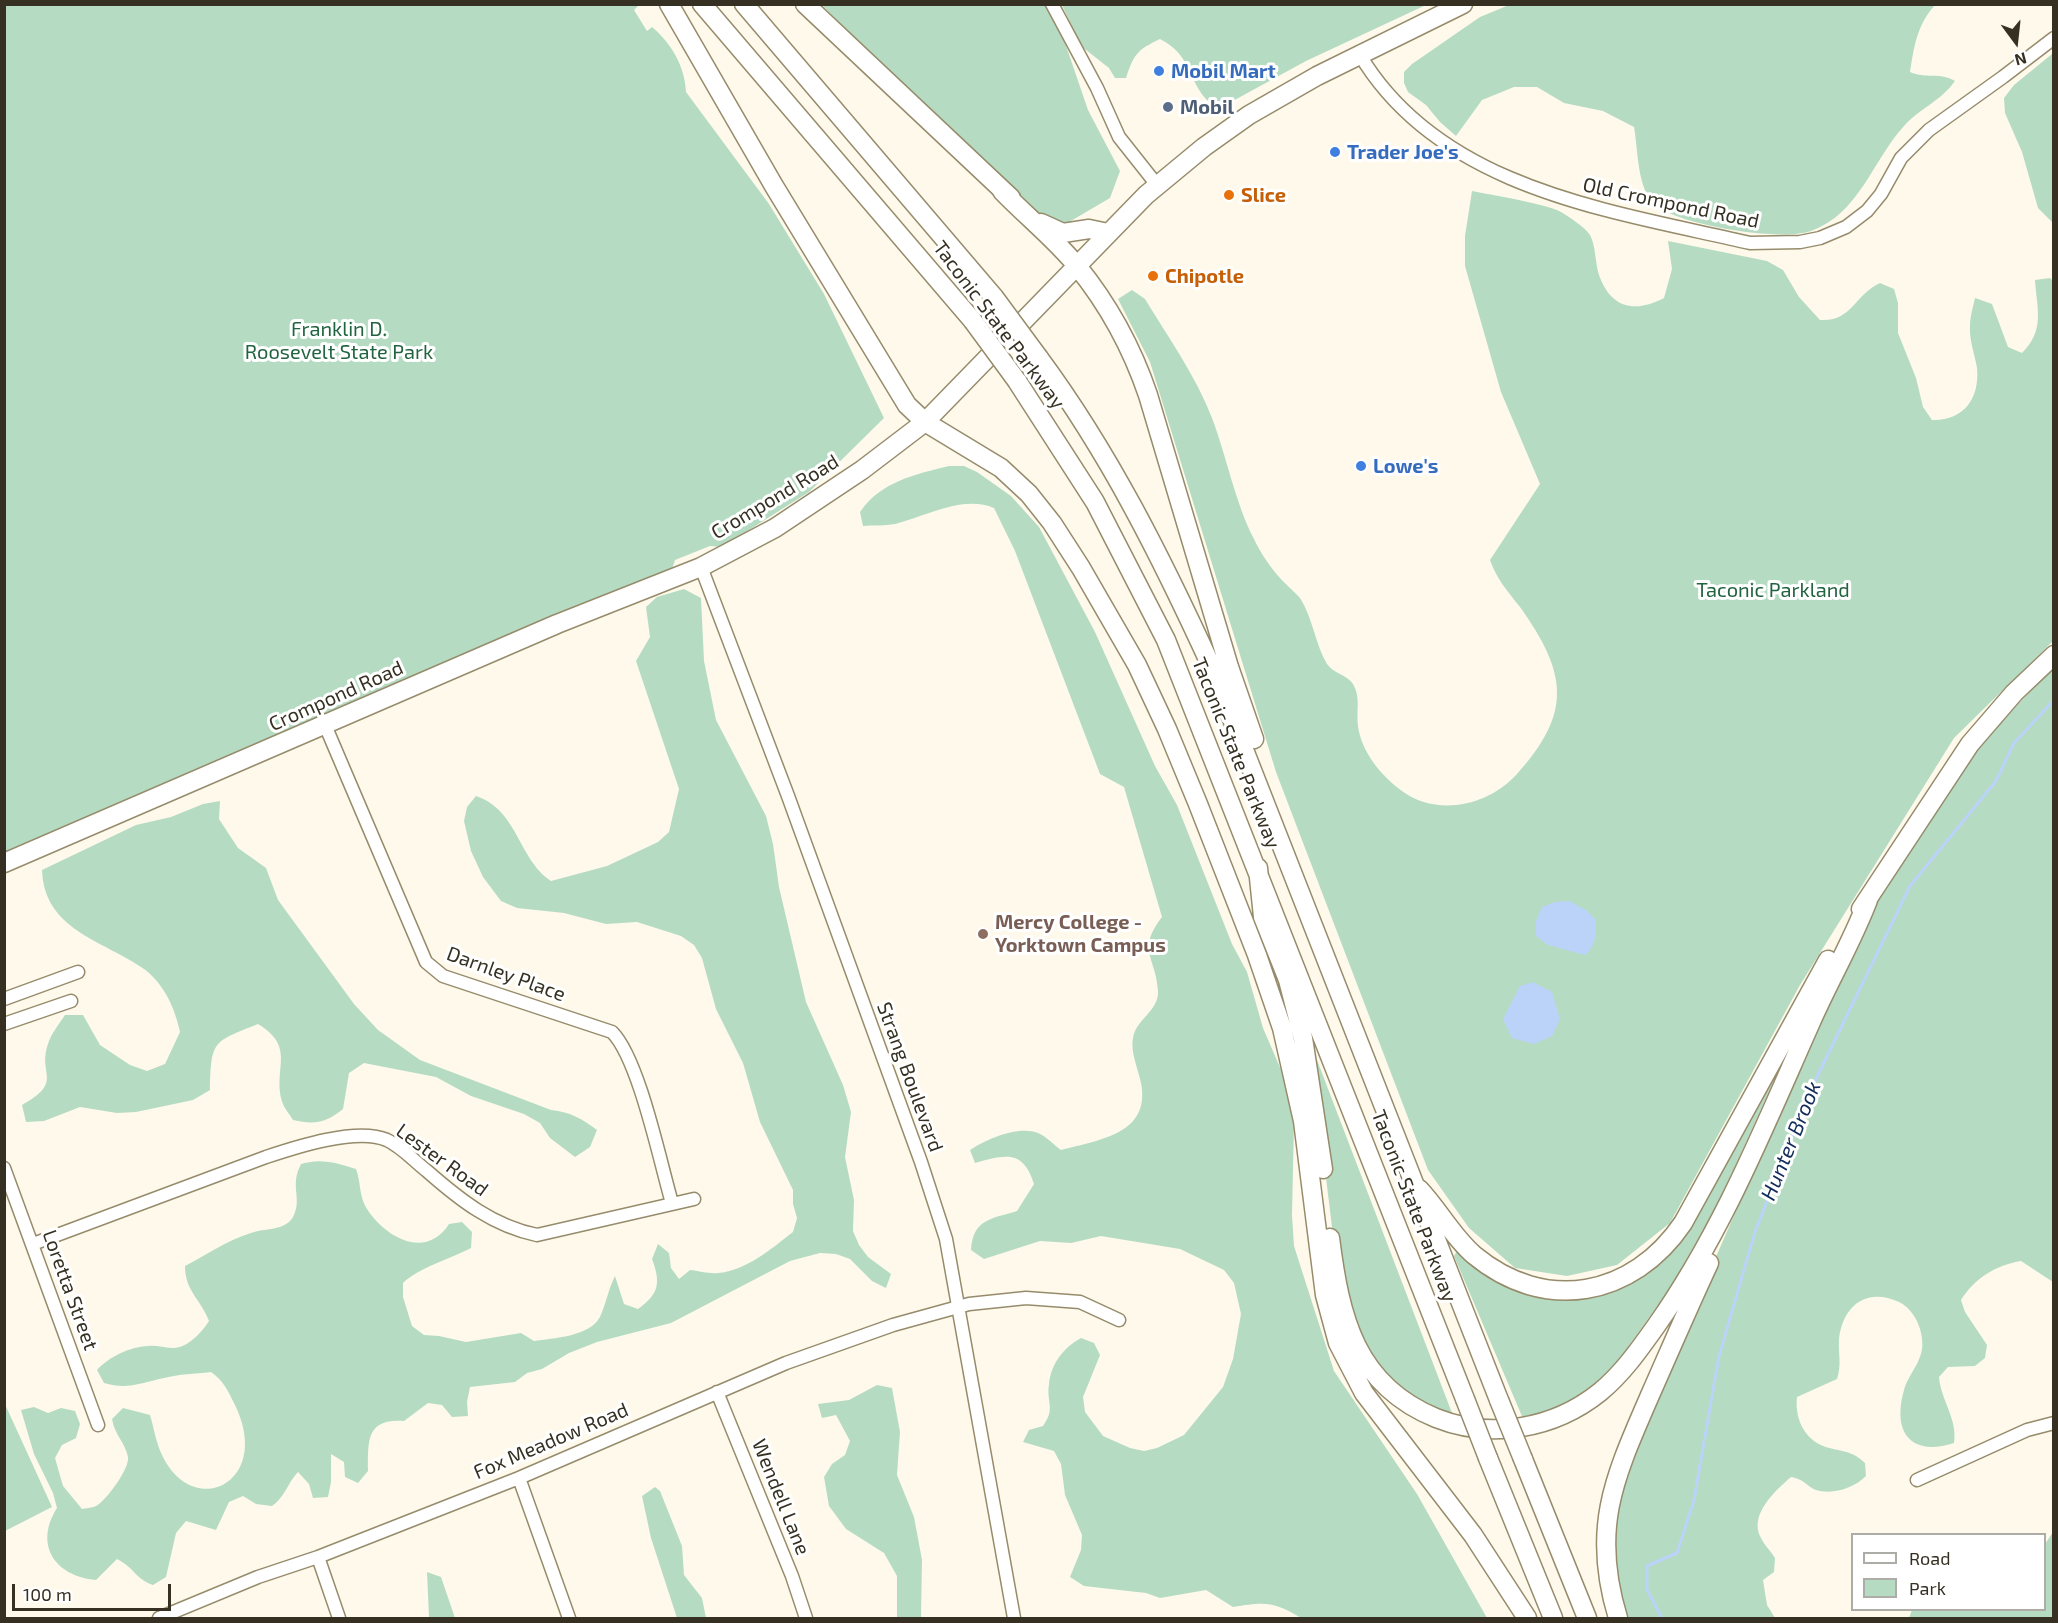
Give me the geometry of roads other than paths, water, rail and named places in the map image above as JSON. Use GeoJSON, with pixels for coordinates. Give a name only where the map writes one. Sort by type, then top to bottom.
{"type":"FeatureCollection","features":[{"type":"Feature","properties":{"kind":"highway"},"geometry":{"type":"LineString","coordinates":[[669,4],[774,186],[907,405],[925,422],[992,461],[1015,480],[1038,504],[1081,567],[1137,665],[1194,794],[1257,955],[1281,1028],[1303,1121],[1325,1295],[1338,1343],[1364,1393],[1462,1520],[1527,1618]]}},
{"type":"Feature","properties":{"kind":"highway","name":"Taconic State Parkway"},"geometry":{"type":"LineString","coordinates":[[702,4],[973,321],[1017,381],[1095,502],[1149,605],[1189,693],[1488,1458],[1553,1618]]}},
{"type":"Feature","properties":{"kind":"highway","name":"Taconic State Parkway"},"geometry":{"type":"LineString","coordinates":[[744,4],[994,297],[1039,357],[1108,462],[1164,562],[1220,686],[1413,1183],[1587,1618]]}},
{"type":"Feature","properties":{"kind":"highway"},"geometry":{"type":"LineString","coordinates":[[806,4],[1002,190],[1076,264],[1116,323],[1143,380],[1229,667],[1274,793],[1270,815]]}},
{"type":"Feature","properties":{"kind":"highway","name":"Crompond Road"},"geometry":{"type":"LineString","coordinates":[[4,863],[557,624],[701,567],[805,509],[925,422],[1076,264],[1157,185],[1204,147],[1249,115],[1360,55],[1464,4]]}},
{"type":"Feature","properties":{"kind":"highway"},"geometry":{"type":"LineString","coordinates":[[1002,190],[1052,230],[1070,234],[1089,229],[1108,233]]}},
{"type":"Feature","properties":{"kind":"highway"},"geometry":{"type":"LineString","coordinates":[[1413,1183],[1439,1210],[1450,1229],[1470,1251],[1499,1272],[1525,1283],[1556,1291],[1578,1290],[1609,1284],[1639,1269],[1667,1245],[1683,1223],[1827,961],[1908,834],[1970,744],[2007,700],[2054,655]]}},
{"type":"Feature","properties":{"kind":"highway"},"geometry":{"type":"LineString","coordinates":[[1258,867],[1263,917],[1288,980],[1307,1058],[1335,1276],[1344,1318],[1354,1345],[1372,1371],[1396,1394],[1422,1412],[1462,1426],[1513,1429],[1563,1416],[1600,1392],[1627,1364],[1677,1295],[1712,1235],[1763,1131],[1868,900]]}},
{"type":"Feature","properties":{"kind":"highway"},"geometry":{"type":"LineString","coordinates":[[1618,1618],[1605,1556],[1606,1523],[1612,1490],[1627,1449],[1743,1185],[1763,1131]]}},
{"type":"Feature","properties":{"kind":"street"},"geometry":{"type":"LineString","coordinates":[[1052,4],[1097,88],[1119,137],[1157,185]]}},
{"type":"Feature","properties":{"kind":"street","name":"Old Crompond Road"},"geometry":{"type":"LineString","coordinates":[[1360,55],[1383,88],[1404,110],[1443,144],[1470,158],[1568,201],[1750,243],[1776,245],[1820,238],[1846,226],[1867,211],[1881,194],[1901,158],[1929,130],[2054,38]]}},
{"type":"Feature","properties":{"kind":"street","name":"Strang Boulevard"},"geometry":{"type":"LineString","coordinates":[[701,567],[784,786],[921,1162],[946,1239],[960,1306],[968,1365],[1014,1618]]}},
{"type":"Feature","properties":{"kind":"street","name":"Darnley Place"},"geometry":{"type":"LineString","coordinates":[[325,725],[426,962],[443,976],[612,1032],[622,1042],[635,1073],[672,1203]]}},
{"type":"Feature","properties":{"kind":"street"},"geometry":{"type":"LineString","coordinates":[[4,999],[78,972]]}},
{"type":"Feature","properties":{"kind":"street"},"geometry":{"type":"LineString","coordinates":[[4,1024],[72,1001]]}},
{"type":"Feature","properties":{"kind":"street","name":"Lester Road"},"geometry":{"type":"LineString","coordinates":[[33,1244],[266,1157],[344,1137],[387,1139],[470,1206],[496,1222],[517,1231],[537,1235],[694,1199]]}},
{"type":"Feature","properties":{"kind":"street","name":"Loretta Street"},"geometry":{"type":"LineString","coordinates":[[4,1168],[98,1425]]}},
{"type":"Feature","properties":{"kind":"street","name":"Fox Meadow Road"},"geometry":{"type":"LineString","coordinates":[[159,1618],[258,1577],[318,1557],[519,1478],[717,1392],[872,1333],[960,1306],[1026,1298],[1062,1298],[1080,1302],[1119,1320]]}},
{"type":"Feature","properties":{"kind":"street","name":"Wendell Lane"},"geometry":{"type":"LineString","coordinates":[[717,1392],[792,1576],[806,1618]]}},
{"type":"Feature","properties":{"kind":"street"},"geometry":{"type":"LineString","coordinates":[[1917,1480],[2027,1430],[2054,1423]]}},
{"type":"Feature","properties":{"kind":"street"},"geometry":{"type":"LineString","coordinates":[[519,1478],[569,1618]]}},
{"type":"Feature","properties":{"kind":"street"},"geometry":{"type":"LineString","coordinates":[[318,1557],[339,1618]]}},
{"type":"Feature","properties":{"kind":"water"},"geometry":{"type":"Polygon","coordinates":[[[1569,901],[1586,910],[1596,920],[1593,944],[1585,955],[1548,945],[1536,936],[1536,921],[1542,907],[1555,902],[1569,901]]]}},
{"type":"Feature","properties":{"kind":"water"},"geometry":{"type":"Polygon","coordinates":[[[1533,982],[1552,992],[1560,1019],[1552,1036],[1534,1044],[1512,1038],[1503,1019],[1520,986],[1533,982]]]}},
{"type":"Feature","properties":{"kind":"waterway","name":"Hunter Brook"},"geometry":{"type":"LineString","coordinates":[[1662,1618],[1647,1590],[1647,1566],[1677,1553],[1694,1500],[1719,1356],[1755,1232],[1812,1087],[1910,886],[1996,781],[2014,743],[2054,700]]}},
{"type":"Feature","properties":{"kind":"place","name":"Mobil Mart"},"geometry":{"type":"Point","coordinates":[1159,71]}},
{"type":"Feature","properties":{"kind":"place","name":"Mobil"},"geometry":{"type":"Point","coordinates":[1168,107]}},
{"type":"Feature","properties":{"kind":"place","name":"Trader Joe's"},"geometry":{"type":"Point","coordinates":[1335,152]}},
{"type":"Feature","properties":{"kind":"place","name":"Slice"},"geometry":{"type":"Point","coordinates":[1229,195]}},
{"type":"Feature","properties":{"kind":"place","name":"Chipotle"},"geometry":{"type":"Point","coordinates":[1153,276]}},
{"type":"Feature","properties":{"kind":"place","name":"Lowe's"},"geometry":{"type":"Point","coordinates":[1361,466]}},
{"type":"Feature","properties":{"kind":"place","name":"Mercy College - Yorktown Campus"},"geometry":{"type":"Point","coordinates":[983,934]}},
{"type":"Feature","properties":{"kind":"park label","name":"Franklin D. Roosevelt State Park"},"geometry":{"type":"Point","coordinates":[339,340]}},
{"type":"Feature","properties":{"kind":"park label","name":"Taconic Parkland"},"geometry":{"type":"Point","coordinates":[1773,590]}}]}
